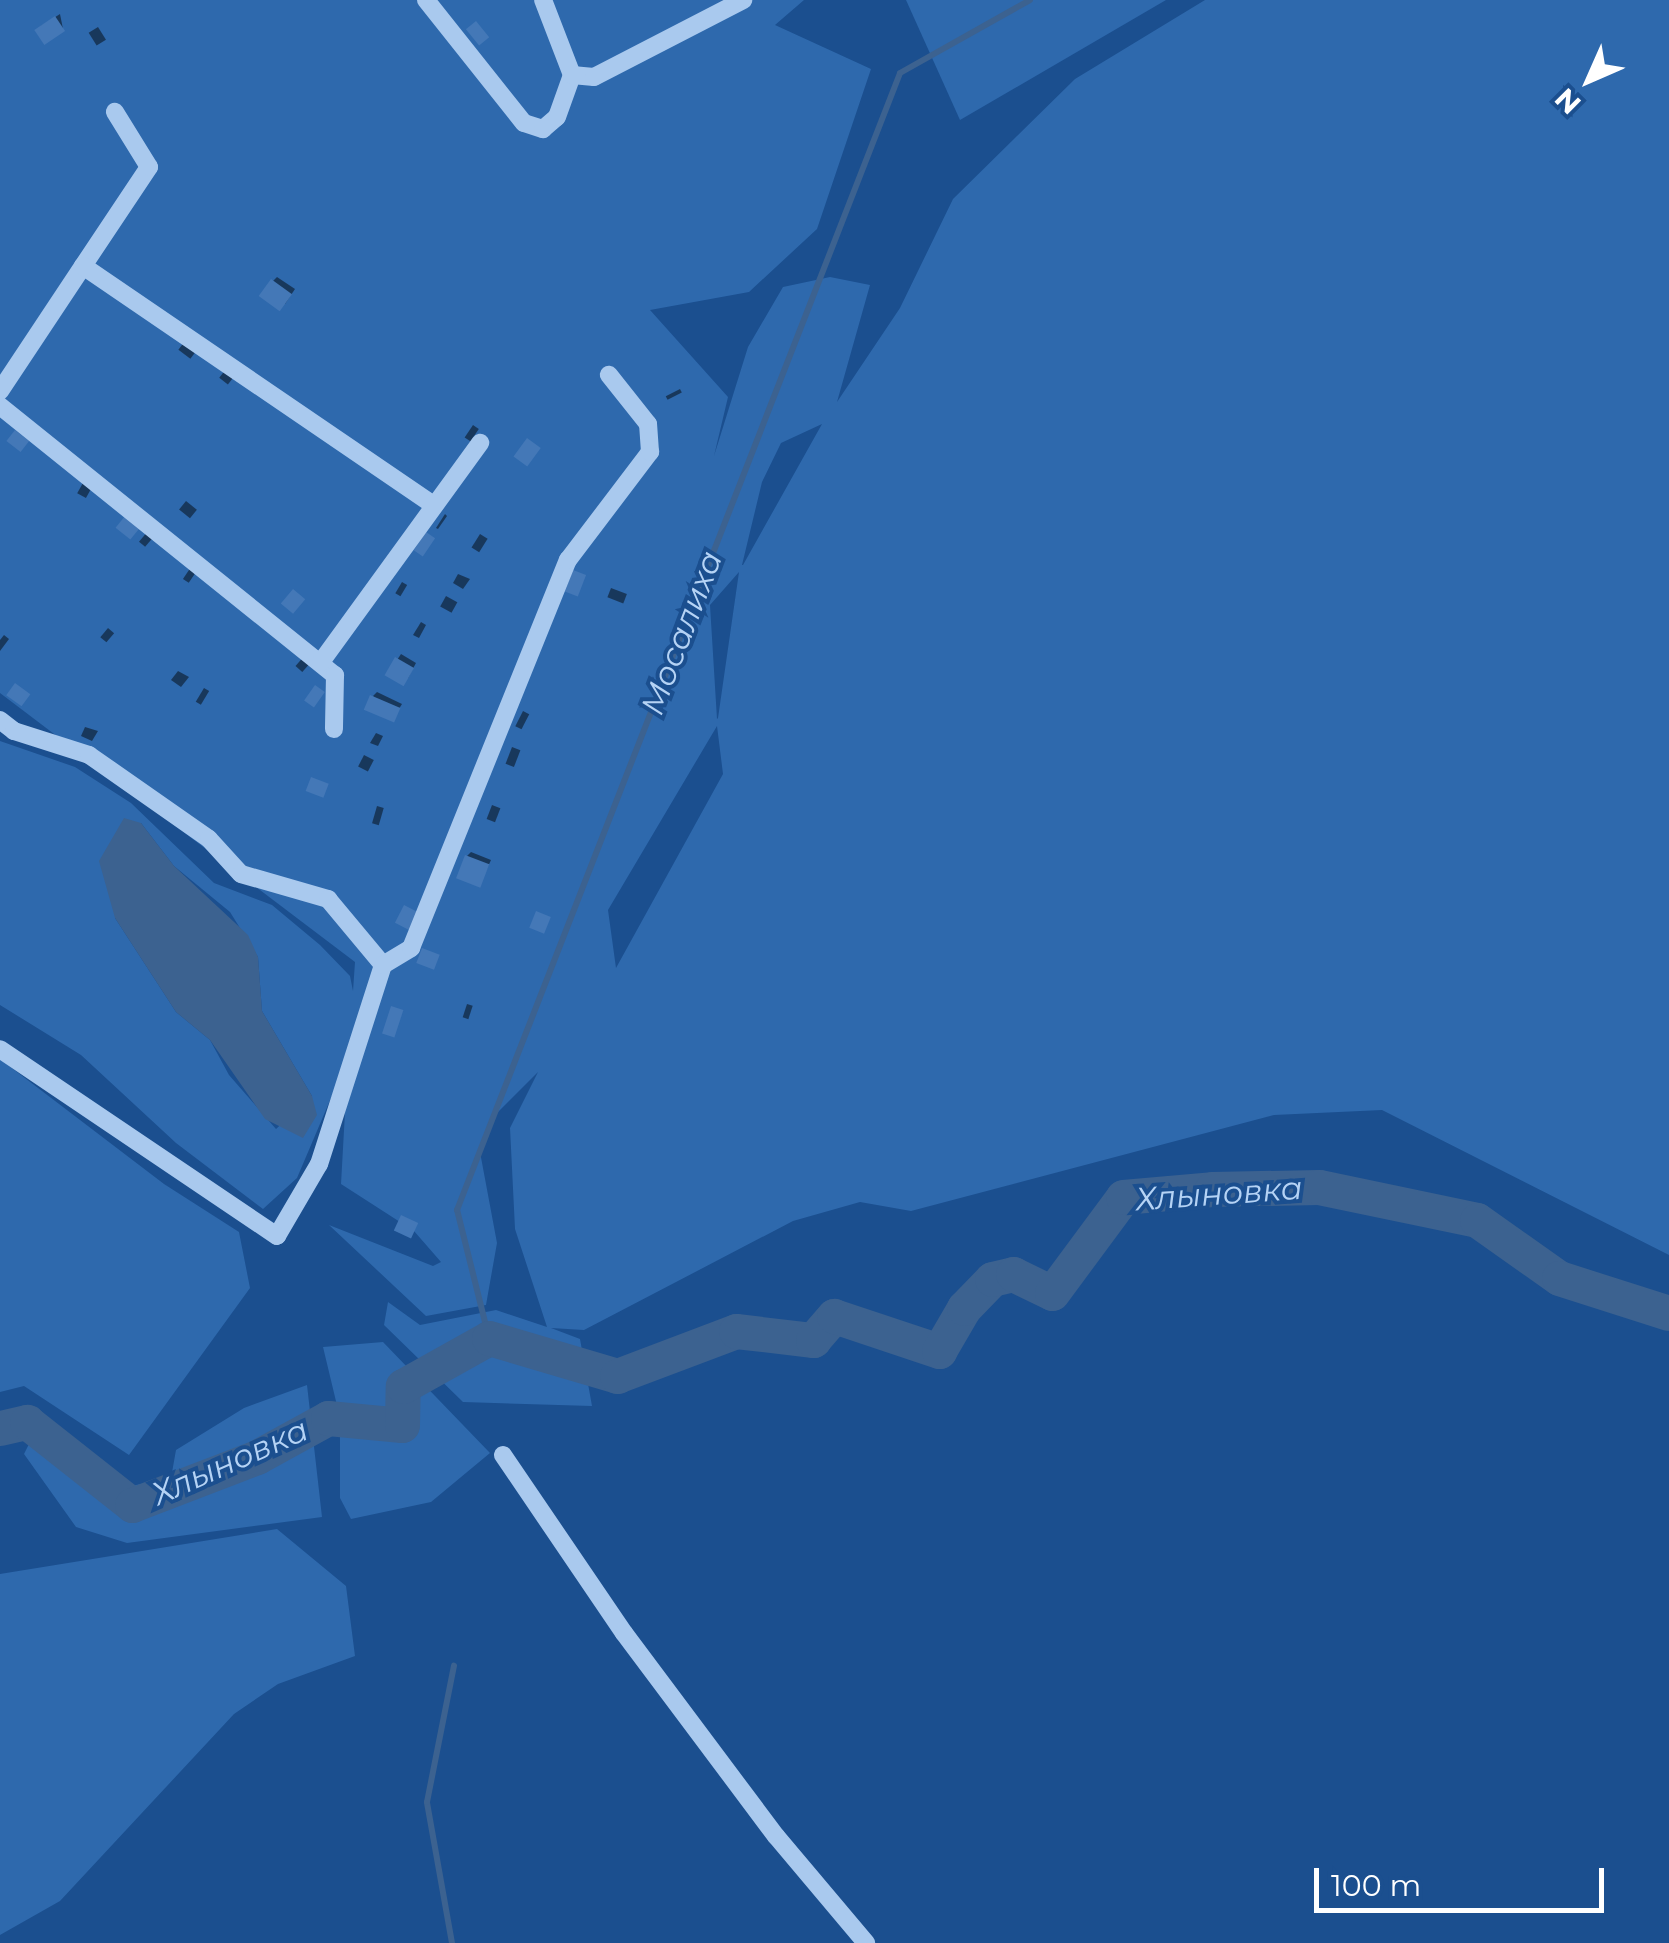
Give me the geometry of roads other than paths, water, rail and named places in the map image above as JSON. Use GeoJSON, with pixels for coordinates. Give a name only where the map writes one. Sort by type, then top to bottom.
{"type":"FeatureCollection","features":[{"type":"Feature","properties":{"kind":"street"},"geometry":{"type":"LineString","coordinates":[[426,0],[477,70],[534,128],[557,117],[572,75],[542,0]]}},
{"type":"Feature","properties":{"kind":"street"},"geometry":{"type":"LineString","coordinates":[[572,75],[594,77],[743,0]]}},
{"type":"Feature","properties":{"kind":"street"},"geometry":{"type":"LineString","coordinates":[[0,391],[149,167],[115,112]]}},
{"type":"Feature","properties":{"kind":"street"},"geometry":{"type":"LineString","coordinates":[[84,266],[434,505]]}},
{"type":"Feature","properties":{"kind":"street"},"geometry":{"type":"LineString","coordinates":[[0,1049],[277,1236],[319,1164],[383,964],[411,948],[568,560],[650,452],[648,424],[609,374]]}},
{"type":"Feature","properties":{"kind":"street"},"geometry":{"type":"LineString","coordinates":[[0,406],[335,674],[334,728]]}},
{"type":"Feature","properties":{"kind":"street"},"geometry":{"type":"LineString","coordinates":[[321,662],[480,443]]}},
{"type":"Feature","properties":{"kind":"street"},"geometry":{"type":"LineString","coordinates":[[0,720],[14,731],[89,755],[209,838],[241,874],[328,899],[383,964]]}},
{"type":"Feature","properties":{"kind":"street"},"geometry":{"type":"LineString","coordinates":[[504,1455],[624,1633],[776,1836],[866,1943]]}},
{"type":"Feature","properties":{"kind":"waterway","name":"Мосалиха"},"geometry":{"type":"LineString","coordinates":[[489,1338],[457,1210],[900,73],[1030,0]]}},
{"type":"Feature","properties":{"kind":"waterway","name":"Хлыновка"},"geometry":{"type":"LineString","coordinates":[[0,1428],[27,1422],[132,1505],[257,1457],[328,1418],[402,1425],[403,1386],[489,1338],[617,1376],[736,1331],[813,1340],[834,1316],[939,1351],[964,1308],[992,1279],[1013,1274],[1052,1293],[1123,1197],[1212,1189],[1319,1187],[1477,1220],[1559,1278],[1669,1313]]}},
{"type":"Feature","properties":{"kind":"waterway"},"geometry":{"type":"LineString","coordinates":[[452,1943],[427,1802],[454,1666]]}}]}
